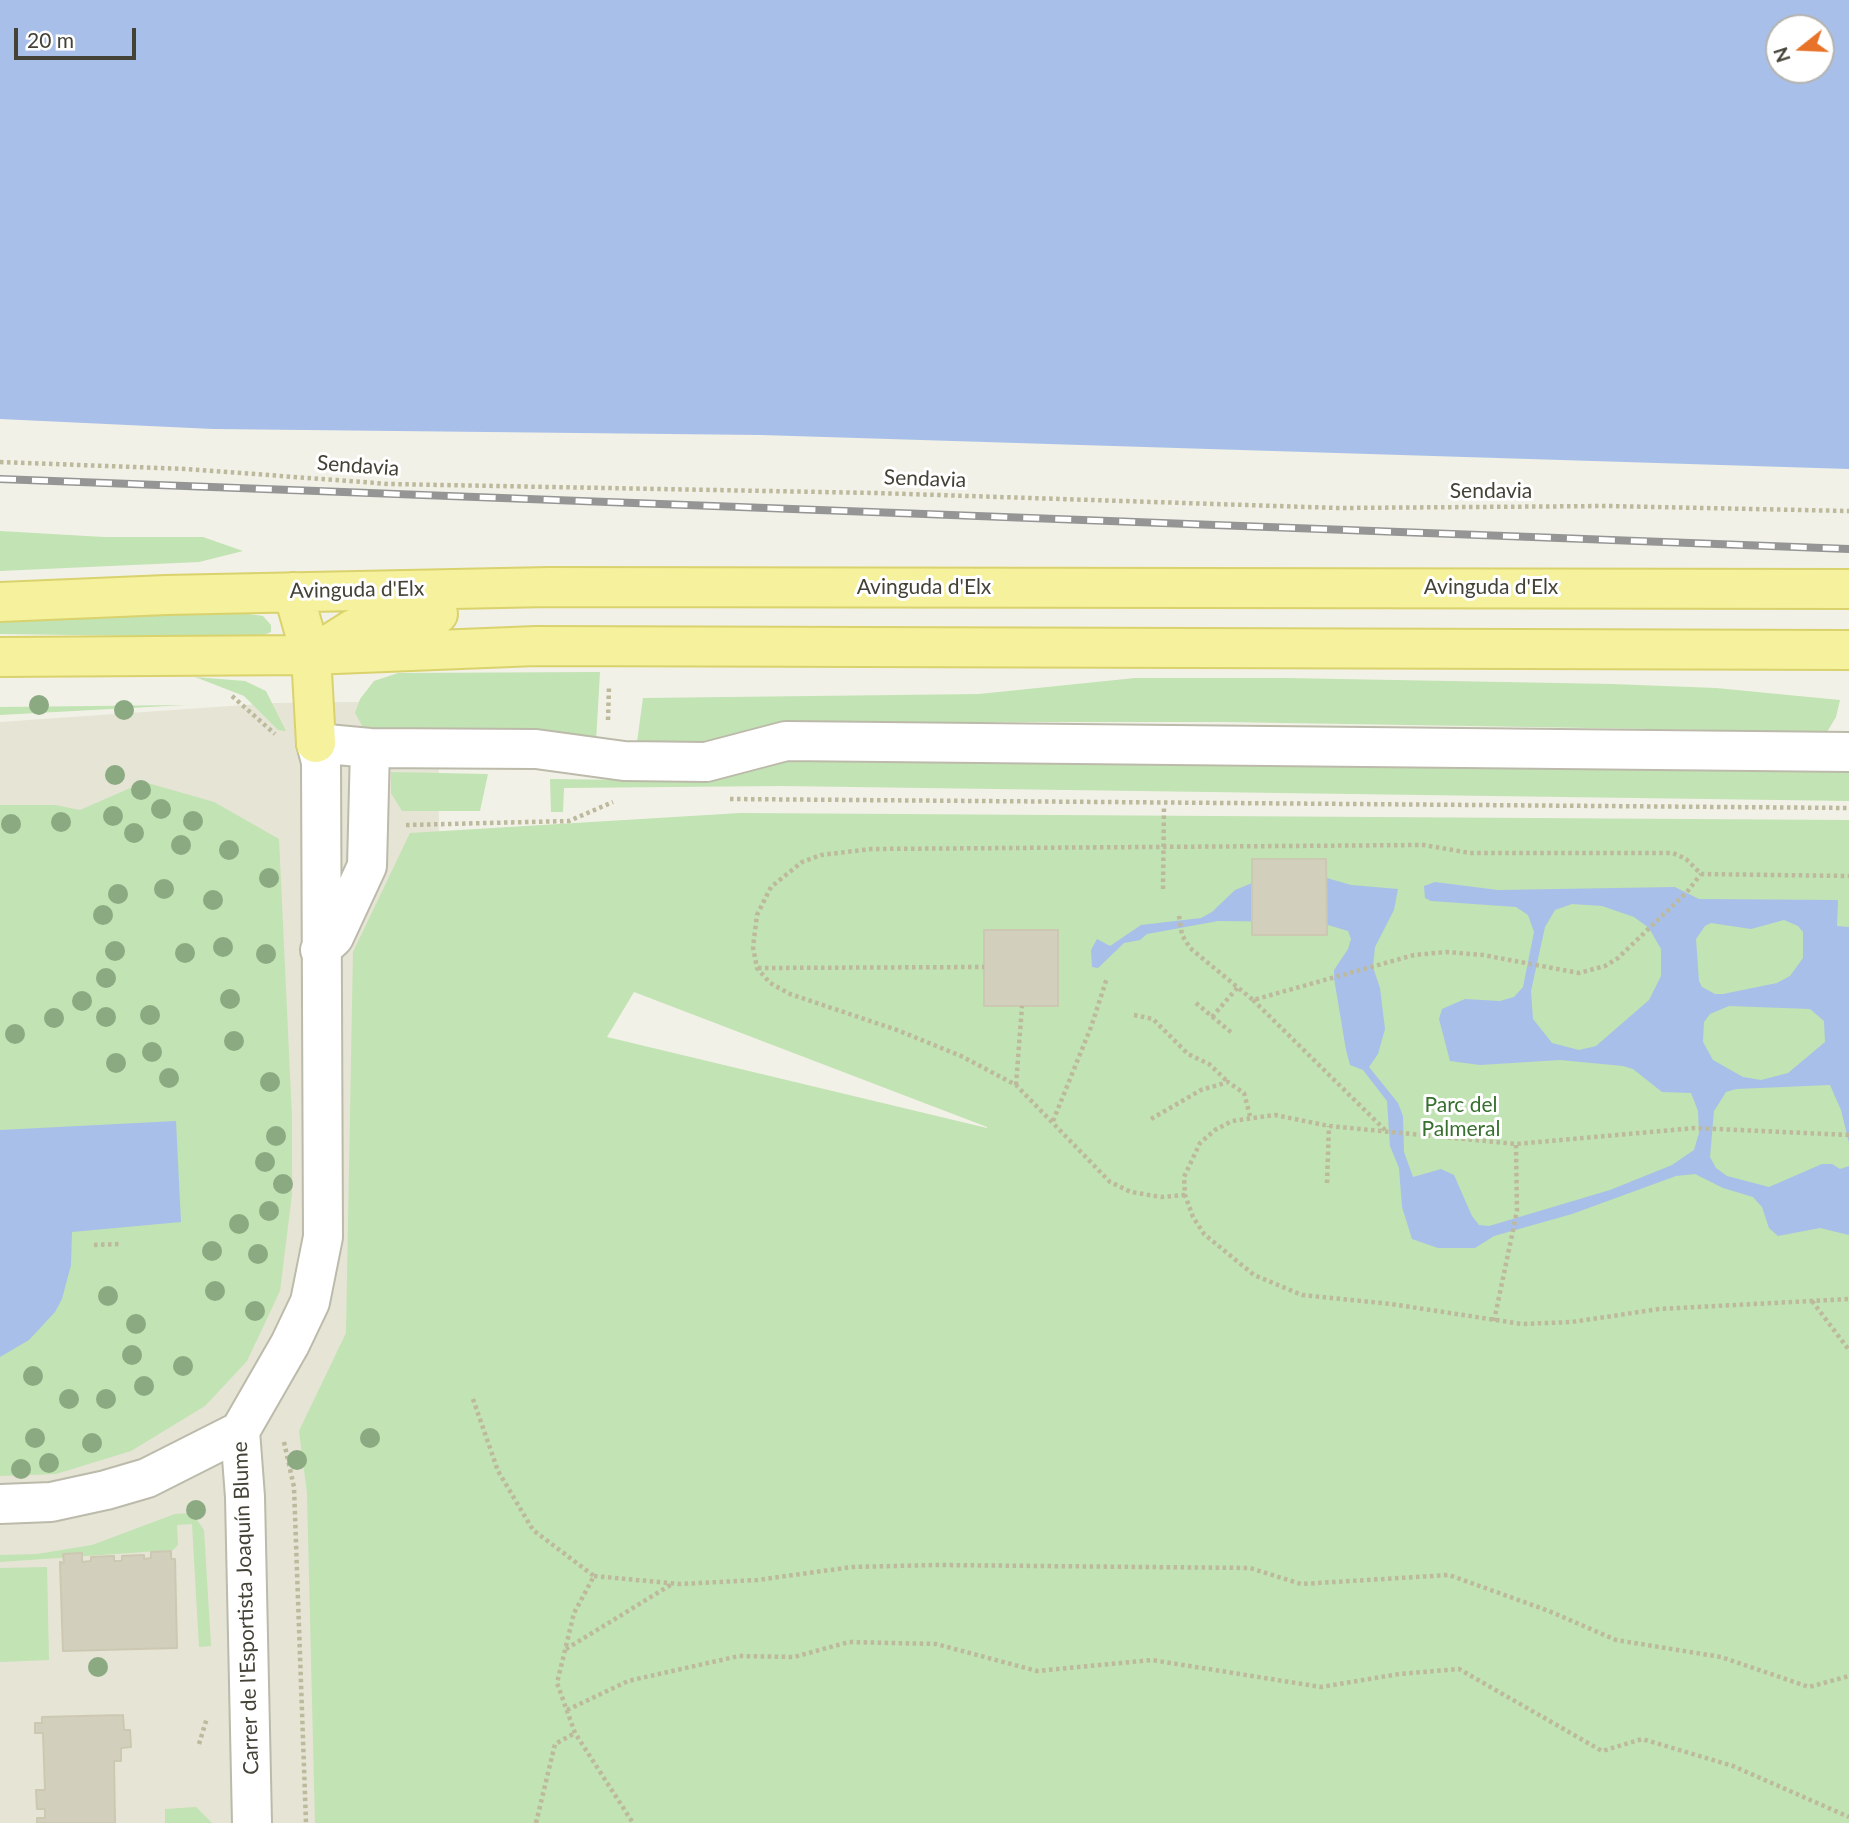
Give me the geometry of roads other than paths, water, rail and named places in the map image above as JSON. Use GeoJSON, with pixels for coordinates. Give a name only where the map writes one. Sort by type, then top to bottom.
{"type":"FeatureCollection","features":[{"type":"Feature","properties":{"kind":"main road","name":"Avinguda d'Elx"},"geometry":{"type":"LineString","coordinates":[[0,602],[549,587],[1849,589]]}},
{"type":"Feature","properties":{"kind":"main road"},"geometry":{"type":"LineString","coordinates":[[311,655],[353,629],[391,615],[527,611],[953,610],[1022,605],[1128,587]]}},
{"type":"Feature","properties":{"kind":"main road"},"geometry":{"type":"LineString","coordinates":[[293,592],[311,655],[316,743]]}},
{"type":"Feature","properties":{"kind":"main road"},"geometry":{"type":"LineString","coordinates":[[0,657],[311,655],[536,646],[1849,650]]}},
{"type":"Feature","properties":{"kind":"main road"},"geometry":{"type":"LineString","coordinates":[[240,656],[283,682],[300,704],[316,743]]}},
{"type":"Feature","properties":{"kind":"street"},"geometry":{"type":"LineString","coordinates":[[316,743],[370,748],[536,749],[624,761],[706,762],[786,741],[1843,745]]}},
{"type":"Feature","properties":{"kind":"street","name":"Carrer de l'Esportista Joaquín Blume"},"geometry":{"type":"LineString","coordinates":[[252,1823],[245,1497],[240,1430],[290,1344],[310,1302],[323,1237],[321,762],[316,743]]}},
{"type":"Feature","properties":{"kind":"street"},"geometry":{"type":"LineString","coordinates":[[320,950],[334,937],[367,866],[370,748]]}},
{"type":"Feature","properties":{"kind":"street"},"geometry":{"type":"LineString","coordinates":[[0,1504],[51,1502],[147,1478],[240,1430]]}},
{"type":"Feature","properties":{"kind":"water"},"geometry":{"type":"Polygon","coordinates":[[[0,0],[1849,0],[1849,469],[761,435],[213,429],[0,419],[0,0]]]}},
{"type":"Feature","properties":{"kind":"water"},"geometry":{"type":"Polygon","coordinates":[[[1313,874],[1351,885],[1398,889],[1394,910],[1375,947],[1373,967],[1380,988],[1385,1029],[1378,1054],[1369,1067],[1398,1103],[1403,1116],[1404,1152],[1413,1177],[1441,1169],[1454,1175],[1472,1216],[1479,1225],[1489,1226],[1610,1190],[1672,1165],[1694,1150],[1699,1133],[1698,1111],[1691,1093],[1662,1092],[1633,1069],[1623,1066],[1560,1060],[1480,1065],[1450,1061],[1439,1019],[1442,1009],[1465,999],[1500,1001],[1514,997],[1523,987],[1534,932],[1528,915],[1516,907],[1431,901],[1425,898],[1424,886],[1435,882],[1498,890],[1675,887],[1699,899],[1838,900],[1837,926],[1849,927],[1849,1143],[1841,1110],[1830,1085],[1736,1089],[1726,1092],[1714,1111],[1710,1157],[1716,1168],[1727,1176],[1769,1187],[1822,1164],[1832,1164],[1840,1169],[1849,1166],[1849,1235],[1820,1228],[1778,1236],[1769,1228],[1762,1207],[1753,1197],[1723,1188],[1695,1174],[1676,1176],[1572,1214],[1494,1236],[1475,1248],[1438,1248],[1412,1239],[1402,1207],[1399,1168],[1390,1146],[1387,1101],[1363,1070],[1350,1065],[1346,1050],[1334,970],[1348,949],[1351,939],[1348,931],[1318,922],[1218,921],[1147,934],[1140,940],[1124,943],[1098,968],[1092,967],[1091,950],[1097,939],[1110,946],[1141,925],[1201,918],[1212,912],[1235,890],[1267,877],[1313,874]],[[1572,904],[1555,910],[1545,927],[1531,991],[1533,1019],[1552,1043],[1579,1050],[1596,1046],[1649,1000],[1661,976],[1661,949],[1649,928],[1634,917],[1602,906],[1572,904]],[[1784,920],[1751,929],[1711,923],[1705,926],[1696,939],[1699,981],[1702,987],[1715,994],[1723,994],[1777,983],[1790,976],[1803,958],[1803,932],[1798,926],[1784,920]],[[1729,1006],[1710,1014],[1704,1022],[1703,1042],[1713,1060],[1743,1077],[1761,1080],[1788,1073],[1825,1042],[1824,1021],[1810,1009],[1729,1006]]]}},
{"type":"Feature","properties":{"kind":"water"},"geometry":{"type":"Polygon","coordinates":[[[176,1121],[181,1222],[72,1232],[71,1265],[62,1299],[55,1312],[29,1340],[0,1357],[0,1130],[176,1121]]]}},
{"type":"Feature","properties":{"kind":"railway"},"geometry":{"type":"LineString","coordinates":[[0,479],[1849,549]]}},
{"type":"Feature","properties":{"kind":"park label","name":"Parc del Palmeral"},"geometry":{"type":"Point","coordinates":[1461,1117]}}]}
